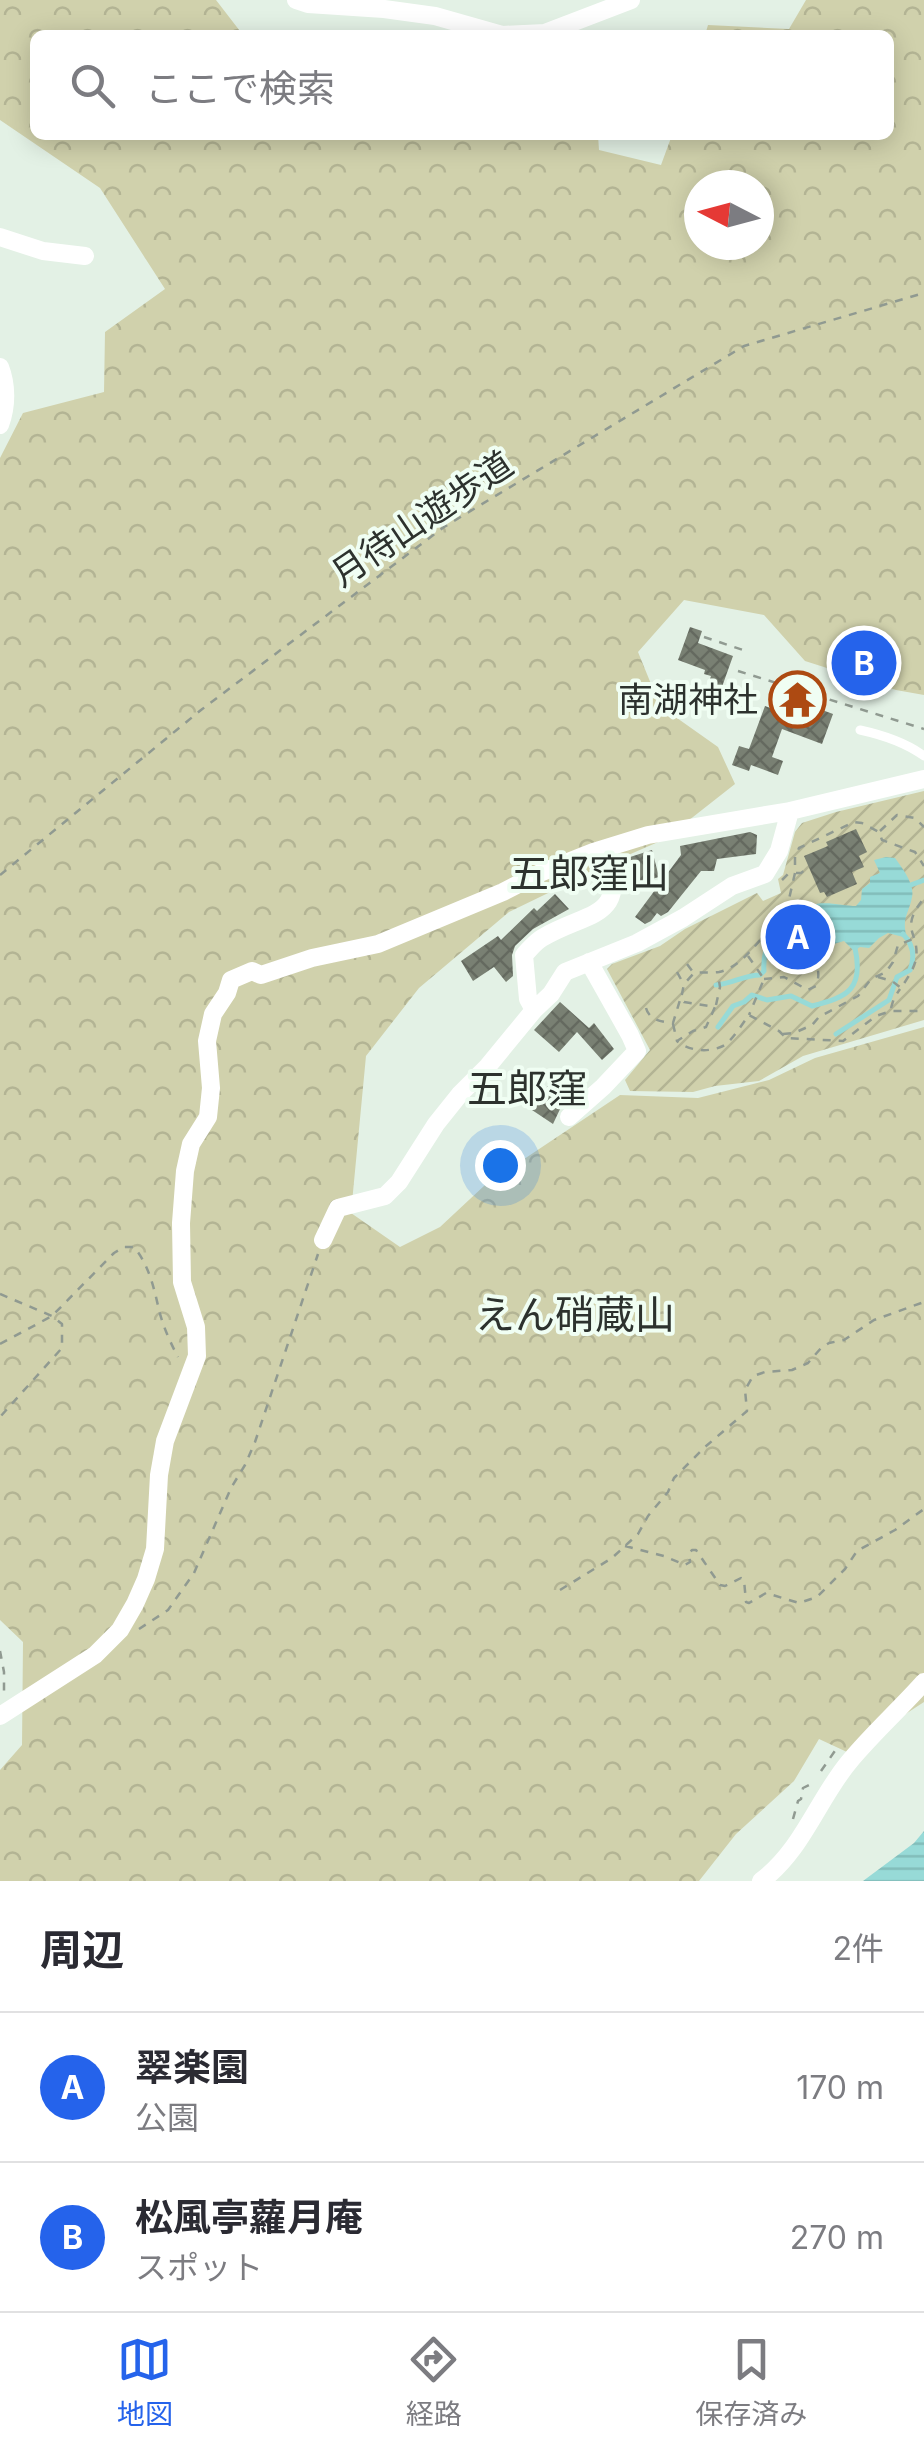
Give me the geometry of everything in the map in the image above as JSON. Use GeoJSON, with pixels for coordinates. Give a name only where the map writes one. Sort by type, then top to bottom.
{"type":"FeatureCollection","features":[{"type":"Feature","properties":{"kind":"street"},"geometry":{"type":"LineString","coordinates":[[296,0],[435,16],[484,30]]}},
{"type":"Feature","properties":{"kind":"street"},"geometry":{"type":"LineString","coordinates":[[555,30],[631,0]]}},
{"type":"Feature","properties":{"kind":"street"},"geometry":{"type":"LineString","coordinates":[[0,238],[43,251],[85,256]]}},
{"type":"Feature","properties":{"kind":"street"},"geometry":{"type":"LineString","coordinates":[[0,367],[6,396],[0,424]]}},
{"type":"Feature","properties":{"kind":"street"},"geometry":{"type":"LineString","coordinates":[[1,1715],[96,1655],[120,1630],[146,1580],[154,1549],[165,1440],[197,1356],[196,1327],[182,1282],[184,1171],[192,1144],[208,1117],[211,1088],[206,1042],[214,1014],[231,980],[242,974],[261,974],[378,944],[540,873],[648,834],[790,811],[924,779]]}},
{"type":"Feature","properties":{"kind":"street"},"geometry":{"type":"LineString","coordinates":[[323,1240],[338,1208],[385,1196],[399,1182],[436,1124],[551,994],[565,972],[637,943],[732,886],[765,874],[779,851],[790,811]]}},
{"type":"Feature","properties":{"kind":"street"},"geometry":{"type":"LineString","coordinates":[[534,1010],[528,998],[524,954],[539,939],[603,908],[612,892],[614,872],[606,848]]}},
{"type":"Feature","properties":{"kind":"street"},"geometry":{"type":"LineString","coordinates":[[569,1117],[636,1051],[590,962]]}},
{"type":"Feature","properties":{"kind":"street"},"geometry":{"type":"LineString","coordinates":[[761,1881],[813,1819],[848,1763],[924,1682]]}},
{"type":"Feature","properties":{"kind":"lane"},"geometry":{"type":"LineString","coordinates":[[860,730],[912,747],[924,756]]}},
{"type":"Feature","properties":{"kind":"path","name":"月待山遊歩道"},"geometry":{"type":"LineString","coordinates":[[0,875],[200,710],[444,527],[744,346],[924,294]]}},
{"type":"Feature","properties":{"kind":"path"},"geometry":{"type":"LineString","coordinates":[[704,637],[743,650]]}},
{"type":"Feature","properties":{"kind":"path"},"geometry":{"type":"LineString","coordinates":[[738,671],[924,729]]}},
{"type":"Feature","properties":{"kind":"path"},"geometry":{"type":"LineString","coordinates":[[879,832],[896,815],[916,818],[924,827]]}},
{"type":"Feature","properties":{"kind":"path"},"geometry":{"type":"LineString","coordinates":[[763,979],[784,977],[808,990],[816,986],[820,977],[817,962],[787,928],[794,857],[800,848],[854,822],[862,823],[879,832],[882,840],[915,852],[924,866]]}},
{"type":"Feature","properties":{"kind":"path"},"geometry":{"type":"LineString","coordinates":[[794,871],[801,874],[806,870]]}},
{"type":"Feature","properties":{"kind":"path"},"geometry":{"type":"LineString","coordinates":[[782,880],[794,871]]}},
{"type":"Feature","properties":{"kind":"path"},"geometry":{"type":"LineString","coordinates":[[891,1011],[894,998],[915,965],[917,954],[910,926],[924,898]]}},
{"type":"Feature","properties":{"kind":"path"},"geometry":{"type":"LineString","coordinates":[[747,955],[763,979],[749,1016],[726,1045],[704,1050],[685,1047],[677,1041],[673,1023],[684,984],[694,974],[719,975],[732,967],[786,914]]}},
{"type":"Feature","properties":{"kind":"path"},"geometry":{"type":"LineString","coordinates":[[782,1034],[812,1025],[858,996],[871,979],[886,972],[898,945],[912,938]]}},
{"type":"Feature","properties":{"kind":"path"},"geometry":{"type":"LineString","coordinates":[[687,964],[694,974]]}},
{"type":"Feature","properties":{"kind":"path"},"geometry":{"type":"LineString","coordinates":[[677,972],[684,984]]}},
{"type":"Feature","properties":{"kind":"path"},"geometry":{"type":"LineString","coordinates":[[677,1041],[693,1030],[702,1030],[715,1006],[719,975]]}},
{"type":"Feature","properties":{"kind":"path"},"geometry":{"type":"LineString","coordinates":[[877,976],[901,986]]}},
{"type":"Feature","properties":{"kind":"path"},"geometry":{"type":"LineString","coordinates":[[681,999],[715,1006]]}},
{"type":"Feature","properties":{"kind":"path"},"geometry":{"type":"LineString","coordinates":[[646,1008],[646,1013],[658,1022],[673,1023]]}},
{"type":"Feature","properties":{"kind":"path"},"geometry":{"type":"LineString","coordinates":[[749,1016],[786,1038],[844,1041],[866,1022],[891,1011],[924,1011]]}},
{"type":"Feature","properties":{"kind":"path"},"geometry":{"type":"LineString","coordinates":[[136,1632],[168,1610],[194,1572],[245,1465],[323,1240]]}},
{"type":"Feature","properties":{"kind":"path"},"geometry":{"type":"LineString","coordinates":[[0,1344],[52,1316],[114,1254],[124,1247],[134,1247],[144,1259],[167,1335],[188,1379]]}},
{"type":"Feature","properties":{"kind":"path"},"geometry":{"type":"LineString","coordinates":[[0,1294],[62,1324],[62,1348],[0,1417]]}},
{"type":"Feature","properties":{"kind":"path"},"geometry":{"type":"LineString","coordinates":[[560,1590],[612,1558],[638,1534],[674,1478],[748,1410],[745,1390],[753,1376],[792,1370],[808,1363],[829,1343],[844,1340],[874,1320],[924,1302]]}},
{"type":"Feature","properties":{"kind":"path"},"geometry":{"type":"LineString","coordinates":[[624,1546],[685,1565],[690,1562],[689,1554],[696,1550],[720,1585],[742,1578],[749,1603],[766,1593],[799,1603],[809,1602],[826,1590],[857,1551],[924,1509]]}},
{"type":"Feature","properties":{"kind":"path"},"geometry":{"type":"LineString","coordinates":[[0,1651],[5,1687],[1,1715]]}},
{"type":"Feature","properties":{"kind":"green space"},"geometry":{"type":"Polygon","coordinates":[[[0,0],[216,0],[239,30],[30,30],[30,140],[598,140],[599,150],[661,165],[670,140],[894,140],[894,30],[706,30],[708,25],[789,29],[806,0],[924,0],[924,695],[805,661],[764,615],[684,600],[638,652],[660,706],[718,747],[735,784],[665,839],[509,912],[419,988],[366,1056],[351,1213],[400,1247],[440,1227],[485,1185],[620,1095],[698,1098],[769,1080],[815,1058],[924,1027],[924,1702],[847,1752],[819,1739],[794,1781],[736,1834],[699,1881],[0,1881],[0,1770],[22,1745],[23,1642],[0,1620],[0,458],[23,413],[104,392],[105,332],[165,289],[100,188],[0,120],[0,0]]]}},
{"type":"Feature","properties":{"kind":"green space"},"geometry":{"type":"Polygon","coordinates":[[[924,791],[924,1020],[803,1056],[759,1081],[693,1092],[630,1091],[625,1080],[650,1050],[607,969],[660,946],[757,893],[763,901],[781,893],[778,879],[783,875],[795,832],[802,823],[924,791]]]}},
{"type":"Feature","properties":{"kind":"water"},"geometry":{"type":"Polygon","coordinates":[[[895,858],[912,887],[905,921],[907,938],[888,933],[869,948],[854,951],[844,941],[819,947],[809,943],[799,930],[806,908],[826,903],[856,906],[870,877],[880,873],[874,860],[895,858]]]}},
{"type":"Feature","properties":{"kind":"water"},"geometry":{"type":"Polygon","coordinates":[[[924,1831],[924,1881],[863,1881],[914,1843],[924,1831]]]}},
{"type":"Feature","properties":{"kind":"building"},"geometry":{"type":"Polygon","coordinates":[[[690,627],[702,631],[698,643],[733,656],[718,698],[705,693],[711,676],[704,674],[705,670],[678,660],[690,627]]]}},
{"type":"Feature","properties":{"kind":"building"},"geometry":{"type":"Polygon","coordinates":[[[782,695],[833,714],[822,744],[782,729],[772,757],[783,761],[778,775],[751,765],[749,771],[732,765],[739,746],[749,749],[765,706],[776,710],[782,695]]]}},
{"type":"Feature","properties":{"kind":"building"},"geometry":{"type":"Polygon","coordinates":[[[856,829],[867,852],[859,856],[864,867],[852,872],[857,884],[827,897],[820,893],[804,856],[856,829]]]}},
{"type":"Feature","properties":{"kind":"building"},"geometry":{"type":"Polygon","coordinates":[[[750,832],[757,835],[756,854],[717,859],[714,871],[701,871],[668,912],[661,916],[657,913],[645,924],[635,917],[681,855],[680,846],[750,832]]]}},
{"type":"Feature","properties":{"kind":"building"},"geometry":{"type":"Polygon","coordinates":[[[652,850],[659,877],[634,884],[627,858],[652,850]]]}},
{"type":"Feature","properties":{"kind":"building"},"geometry":{"type":"Polygon","coordinates":[[[555,894],[569,909],[533,929],[515,946],[513,976],[506,982],[494,967],[473,981],[461,961],[498,936],[501,940],[555,894]]]}},
{"type":"Feature","properties":{"kind":"building"},"geometry":{"type":"Polygon","coordinates":[[[560,1002],[589,1028],[594,1023],[614,1049],[602,1060],[577,1032],[559,1052],[534,1030],[560,1002]]]}},
{"type":"Feature","properties":{"kind":"building"},"geometry":{"type":"Polygon","coordinates":[[[555,1075],[565,1082],[552,1101],[561,1107],[553,1124],[532,1110],[555,1075]]]}},
{"type":"Feature","properties":{"kind":"waterway"},"geometry":{"type":"LineString","coordinates":[[908,886],[924,880]]}},
{"type":"Feature","properties":{"kind":"waterway"},"geometry":{"type":"LineString","coordinates":[[716,985],[760,975],[771,939],[779,932],[805,930]]}},
{"type":"Feature","properties":{"kind":"waterway"},"geometry":{"type":"LineString","coordinates":[[836,1034],[889,1000],[897,977],[910,970],[912,951],[903,934]]}},
{"type":"Feature","properties":{"kind":"waterway"},"geometry":{"type":"LineString","coordinates":[[718,1027],[733,1006],[752,995],[767,1000],[791,996],[812,1006],[844,995],[855,982],[855,948]]}},
{"type":"Feature","properties":{"kind":"place","name":"松風亭蘿月庵"},"geometry":{"type":"Point","coordinates":[864,663]}},
{"type":"Feature","properties":{"kind":"place","name":"南湖神社"},"geometry":{"type":"Point","coordinates":[797,700]}},
{"type":"Feature","properties":{"kind":"place","name":"翠楽園"},"geometry":{"type":"Point","coordinates":[798,937]}},
{"type":"Feature","properties":{"kind":"district","name":"五郎窪山"},"geometry":{"type":"Point","coordinates":[589,874]}},
{"type":"Feature","properties":{"kind":"district","name":"五郎窪"},"geometry":{"type":"Point","coordinates":[527,1089]}},
{"type":"Feature","properties":{"kind":"district","name":"えん硝蔵山"},"geometry":{"type":"Point","coordinates":[575,1315]}}]}
